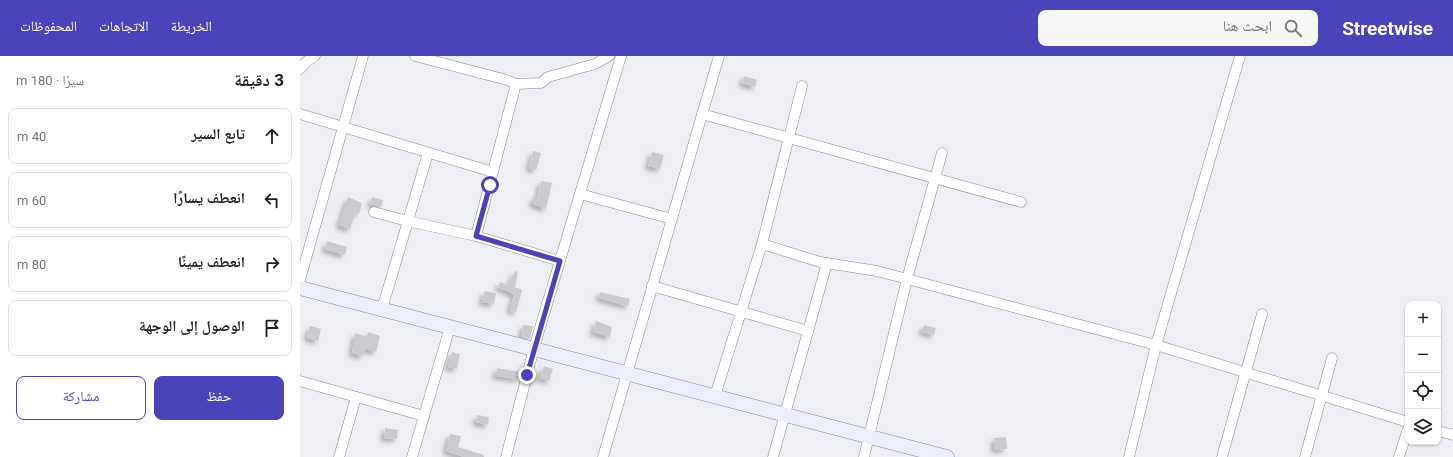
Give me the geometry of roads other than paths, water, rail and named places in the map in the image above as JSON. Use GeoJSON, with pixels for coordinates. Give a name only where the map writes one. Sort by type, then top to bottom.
{"type":"FeatureCollection","features":[{"type":"Feature","properties":{"kind":"main road"},"geometry":{"type":"LineString","coordinates":[[300,288],[785,414],[925,454],[947,457]]}},
{"type":"Feature","properties":{"kind":"street"},"geometry":{"type":"LineString","coordinates":[[300,69],[306,62],[315,56]]}},
{"type":"Feature","properties":{"kind":"street"},"geometry":{"type":"LineString","coordinates":[[300,280],[363,56]]}},
{"type":"Feature","properties":{"kind":"street"},"geometry":{"type":"LineString","coordinates":[[416,56],[507,80],[516,84],[541,83],[548,77],[595,64],[609,56]]}},
{"type":"Feature","properties":{"kind":"street"},"geometry":{"type":"LineString","coordinates":[[506,457],[534,348],[621,56]]}},
{"type":"Feature","properties":{"kind":"street"},"geometry":{"type":"LineString","coordinates":[[603,457],[719,56]]}},
{"type":"Feature","properties":{"kind":"street"},"geometry":{"type":"LineString","coordinates":[[1129,457],[1156,345],[1240,56]]}},
{"type":"Feature","properties":{"kind":"street"},"geometry":{"type":"LineString","coordinates":[[476,236],[516,84]]}},
{"type":"Feature","properties":{"kind":"street"},"geometry":{"type":"LineString","coordinates":[[715,396],[762,244],[802,86]]}},
{"type":"Feature","properties":{"kind":"street"},"geometry":{"type":"LineString","coordinates":[[300,114],[493,172]]}},
{"type":"Feature","properties":{"kind":"street"},"geometry":{"type":"LineString","coordinates":[[702,114],[788,139],[1022,202]]}},
{"type":"Feature","properties":{"kind":"street"},"geometry":{"type":"LineString","coordinates":[[382,309],[428,153]]}},
{"type":"Feature","properties":{"kind":"street"},"geometry":{"type":"LineString","coordinates":[[864,457],[907,279],[942,153]]}},
{"type":"Feature","properties":{"kind":"street"},"geometry":{"type":"LineString","coordinates":[[580,194],[672,219]]}},
{"type":"Feature","properties":{"kind":"street"},"geometry":{"type":"LineString","coordinates":[[374,212],[407,221],[476,236],[560,261]]}},
{"type":"Feature","properties":{"kind":"street"},"geometry":{"type":"LineString","coordinates":[[762,244],[827,263],[877,271],[1156,345],[1405,421]]}},
{"type":"Feature","properties":{"kind":"street"},"geometry":{"type":"LineString","coordinates":[[773,457],[827,263]]}},
{"type":"Feature","properties":{"kind":"street"},"geometry":{"type":"LineString","coordinates":[[652,286],[808,331]]}},
{"type":"Feature","properties":{"kind":"street"},"geometry":{"type":"LineString","coordinates":[[1222,457],[1262,314]]}},
{"type":"Feature","properties":{"kind":"street"},"geometry":{"type":"LineString","coordinates":[[412,457],[450,326]]}},
{"type":"Feature","properties":{"kind":"street"},"geometry":{"type":"LineString","coordinates":[[1305,457],[1332,358]]}},
{"type":"Feature","properties":{"kind":"street"},"geometry":{"type":"LineString","coordinates":[[300,381],[424,416]]}},
{"type":"Feature","properties":{"kind":"street"},"geometry":{"type":"LineString","coordinates":[[340,457],[356,397]]}},
{"type":"Feature","properties":{"kind":"street"},"geometry":{"type":"LineString","coordinates":[[1441,432],[1453,435]]}},
{"type":"Feature","properties":{"kind":"street"},"geometry":{"type":"LineString","coordinates":[[1399,457],[1405,438]]}}]}
